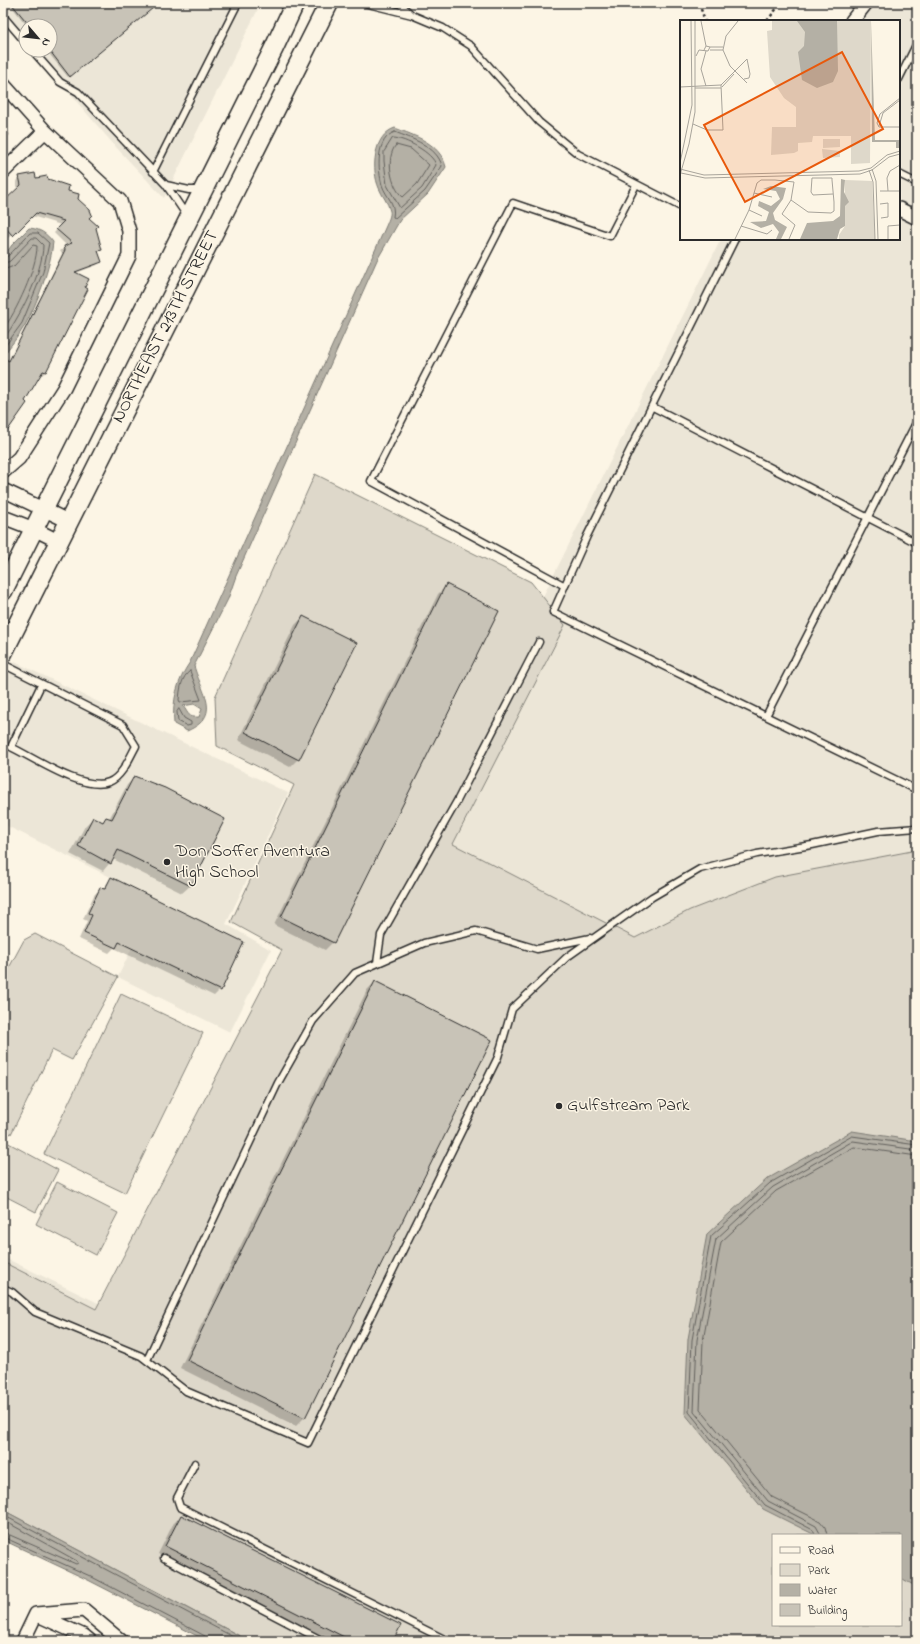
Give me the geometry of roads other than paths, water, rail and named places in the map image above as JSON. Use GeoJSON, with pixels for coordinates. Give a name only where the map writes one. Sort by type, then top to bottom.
{"type":"FeatureCollection","features":[{"type":"Feature","properties":{"kind":"street","name":"NORTHEAST 213TH STREET"},"geometry":{"type":"LineString","coordinates":[[3,591],[43,508],[274,48],[295,3]]}},
{"type":"Feature","properties":{"kind":"street","name":"NORTHEAST 213TH STREET"},"geometry":{"type":"LineString","coordinates":[[3,653],[329,3]]}},
{"type":"Feature","properties":{"kind":"street"},"geometry":{"type":"LineString","coordinates":[[853,20],[866,3]]}},
{"type":"Feature","properties":{"kind":"street"},"geometry":{"type":"LineString","coordinates":[[3,84],[45,131],[120,201],[129,231],[129,256],[64,388],[19,458],[3,472]]}},
{"type":"Feature","properties":{"kind":"street"},"geometry":{"type":"LineString","coordinates":[[3,172],[45,131]]}},
{"type":"Feature","properties":{"kind":"street"},"geometry":{"type":"LineString","coordinates":[[900,210],[917,218]]}},
{"type":"Feature","properties":{"kind":"street"},"geometry":{"type":"LineString","coordinates":[[3,490],[68,521]]}},
{"type":"Feature","properties":{"kind":"street"},"geometry":{"type":"LineString","coordinates":[[3,517],[34,529],[58,541]]}},
{"type":"Feature","properties":{"kind":"street"},"geometry":{"type":"LineString","coordinates":[[36,1614],[84,1610],[121,1641]]}},
{"type":"Feature","properties":{"kind":"street"},"geometry":{"type":"LineString","coordinates":[[23,1641],[36,1614]]}},
{"type":"Feature","properties":{"kind":"street"},"geometry":{"type":"LineString","coordinates":[[36,1614],[84,1636],[90,1641]]}},
{"type":"Feature","properties":{"kind":"lane"},"geometry":{"type":"LineString","coordinates":[[153,172],[238,3]]}},
{"type":"Feature","properties":{"kind":"lane"},"geometry":{"type":"LineString","coordinates":[[364,3],[412,15],[442,28],[471,46],[539,122],[578,154],[680,207]]}},
{"type":"Feature","properties":{"kind":"lane"},"geometry":{"type":"LineString","coordinates":[[399,3],[412,15]]}},
{"type":"Feature","properties":{"kind":"lane"},"geometry":{"type":"LineString","coordinates":[[3,16],[18,34]]}},
{"type":"Feature","properties":{"kind":"lane"},"geometry":{"type":"LineString","coordinates":[[900,76],[917,43]]}},
{"type":"Feature","properties":{"kind":"lane"},"geometry":{"type":"LineString","coordinates":[[39,58],[60,82],[78,92],[166,185],[189,217]]}},
{"type":"Feature","properties":{"kind":"lane"},"geometry":{"type":"LineString","coordinates":[[900,174],[917,183]]}},
{"type":"Feature","properties":{"kind":"lane"},"geometry":{"type":"LineString","coordinates":[[166,185],[189,190],[202,190]]}},
{"type":"Feature","properties":{"kind":"lane"},"geometry":{"type":"LineString","coordinates":[[565,586],[372,481],[513,203],[610,236],[636,185]]}},
{"type":"Feature","properties":{"kind":"lane"},"geometry":{"type":"LineString","coordinates":[[735,240],[653,407],[587,536],[553,612],[917,790]]}},
{"type":"Feature","properties":{"kind":"lane"},"geometry":{"type":"LineString","coordinates":[[653,407],[917,543]]}},
{"type":"Feature","properties":{"kind":"lane"},"geometry":{"type":"LineString","coordinates":[[766,716],[869,518],[917,421]]}},
{"type":"Feature","properties":{"kind":"lane"},"geometry":{"type":"LineString","coordinates":[[378,963],[381,935],[457,802],[539,642]]}},
{"type":"Feature","properties":{"kind":"lane"},"geometry":{"type":"LineString","coordinates":[[3,664],[41,685],[123,725],[136,746],[122,770],[110,782],[96,785],[78,780],[11,747],[41,685]]}},
{"type":"Feature","properties":{"kind":"lane"},"geometry":{"type":"LineString","coordinates":[[3,1288],[12,1292],[35,1312],[140,1356],[186,1391],[308,1443],[498,1057],[512,1008],[567,957],[652,897],[700,869],[757,854],[812,845],[878,831],[917,828]]}},
{"type":"Feature","properties":{"kind":"lane"},"geometry":{"type":"LineString","coordinates":[[146,1360],[278,1083],[313,1021],[355,973],[424,943],[476,931],[537,949],[593,938]]}},
{"type":"Feature","properties":{"kind":"lane"},"geometry":{"type":"LineString","coordinates":[[194,1463],[177,1498],[180,1507],[448,1641]]}},
{"type":"Feature","properties":{"kind":"lane"},"geometry":{"type":"LineString","coordinates":[[164,1558],[324,1641]]}},
{"type":"Feature","properties":{"kind":"water"},"geometry":{"type":"Polygon","coordinates":[[[395,128],[426,142],[438,152],[446,167],[428,194],[400,220],[377,260],[236,576],[228,599],[194,666],[205,695],[207,711],[204,718],[198,725],[187,731],[174,724],[176,692],[182,676],[190,662],[389,218],[389,208],[376,181],[375,172],[378,145],[388,132],[395,128]],[[194,704],[183,706],[189,715],[193,717],[199,717],[202,709],[194,704]]]}},
{"type":"Feature","properties":{"kind":"water"},"geometry":{"type":"Polygon","coordinates":[[[29,228],[40,230],[48,236],[53,242],[52,252],[43,285],[30,316],[20,333],[3,356],[3,257],[12,245],[29,228]]]}},
{"type":"Feature","properties":{"kind":"water"},"geometry":{"type":"Polygon","coordinates":[[[852,1131],[917,1141],[917,1587],[902,1579],[902,1534],[813,1534],[763,1509],[685,1414],[688,1339],[707,1234],[767,1179],[852,1131]]]}},
{"type":"Feature","properties":{"kind":"water"},"geometry":{"type":"Polygon","coordinates":[[[3,1510],[249,1641],[207,1641],[88,1580],[3,1540],[3,1510]]]}},
{"type":"Feature","properties":{"kind":"place","name":"Don Soffer Aventura High School"},"geometry":{"type":"Point","coordinates":[167,862]}},
{"type":"Feature","properties":{"kind":"place","name":"Gulfstream Park"},"geometry":{"type":"Point","coordinates":[559,1106]}}]}
